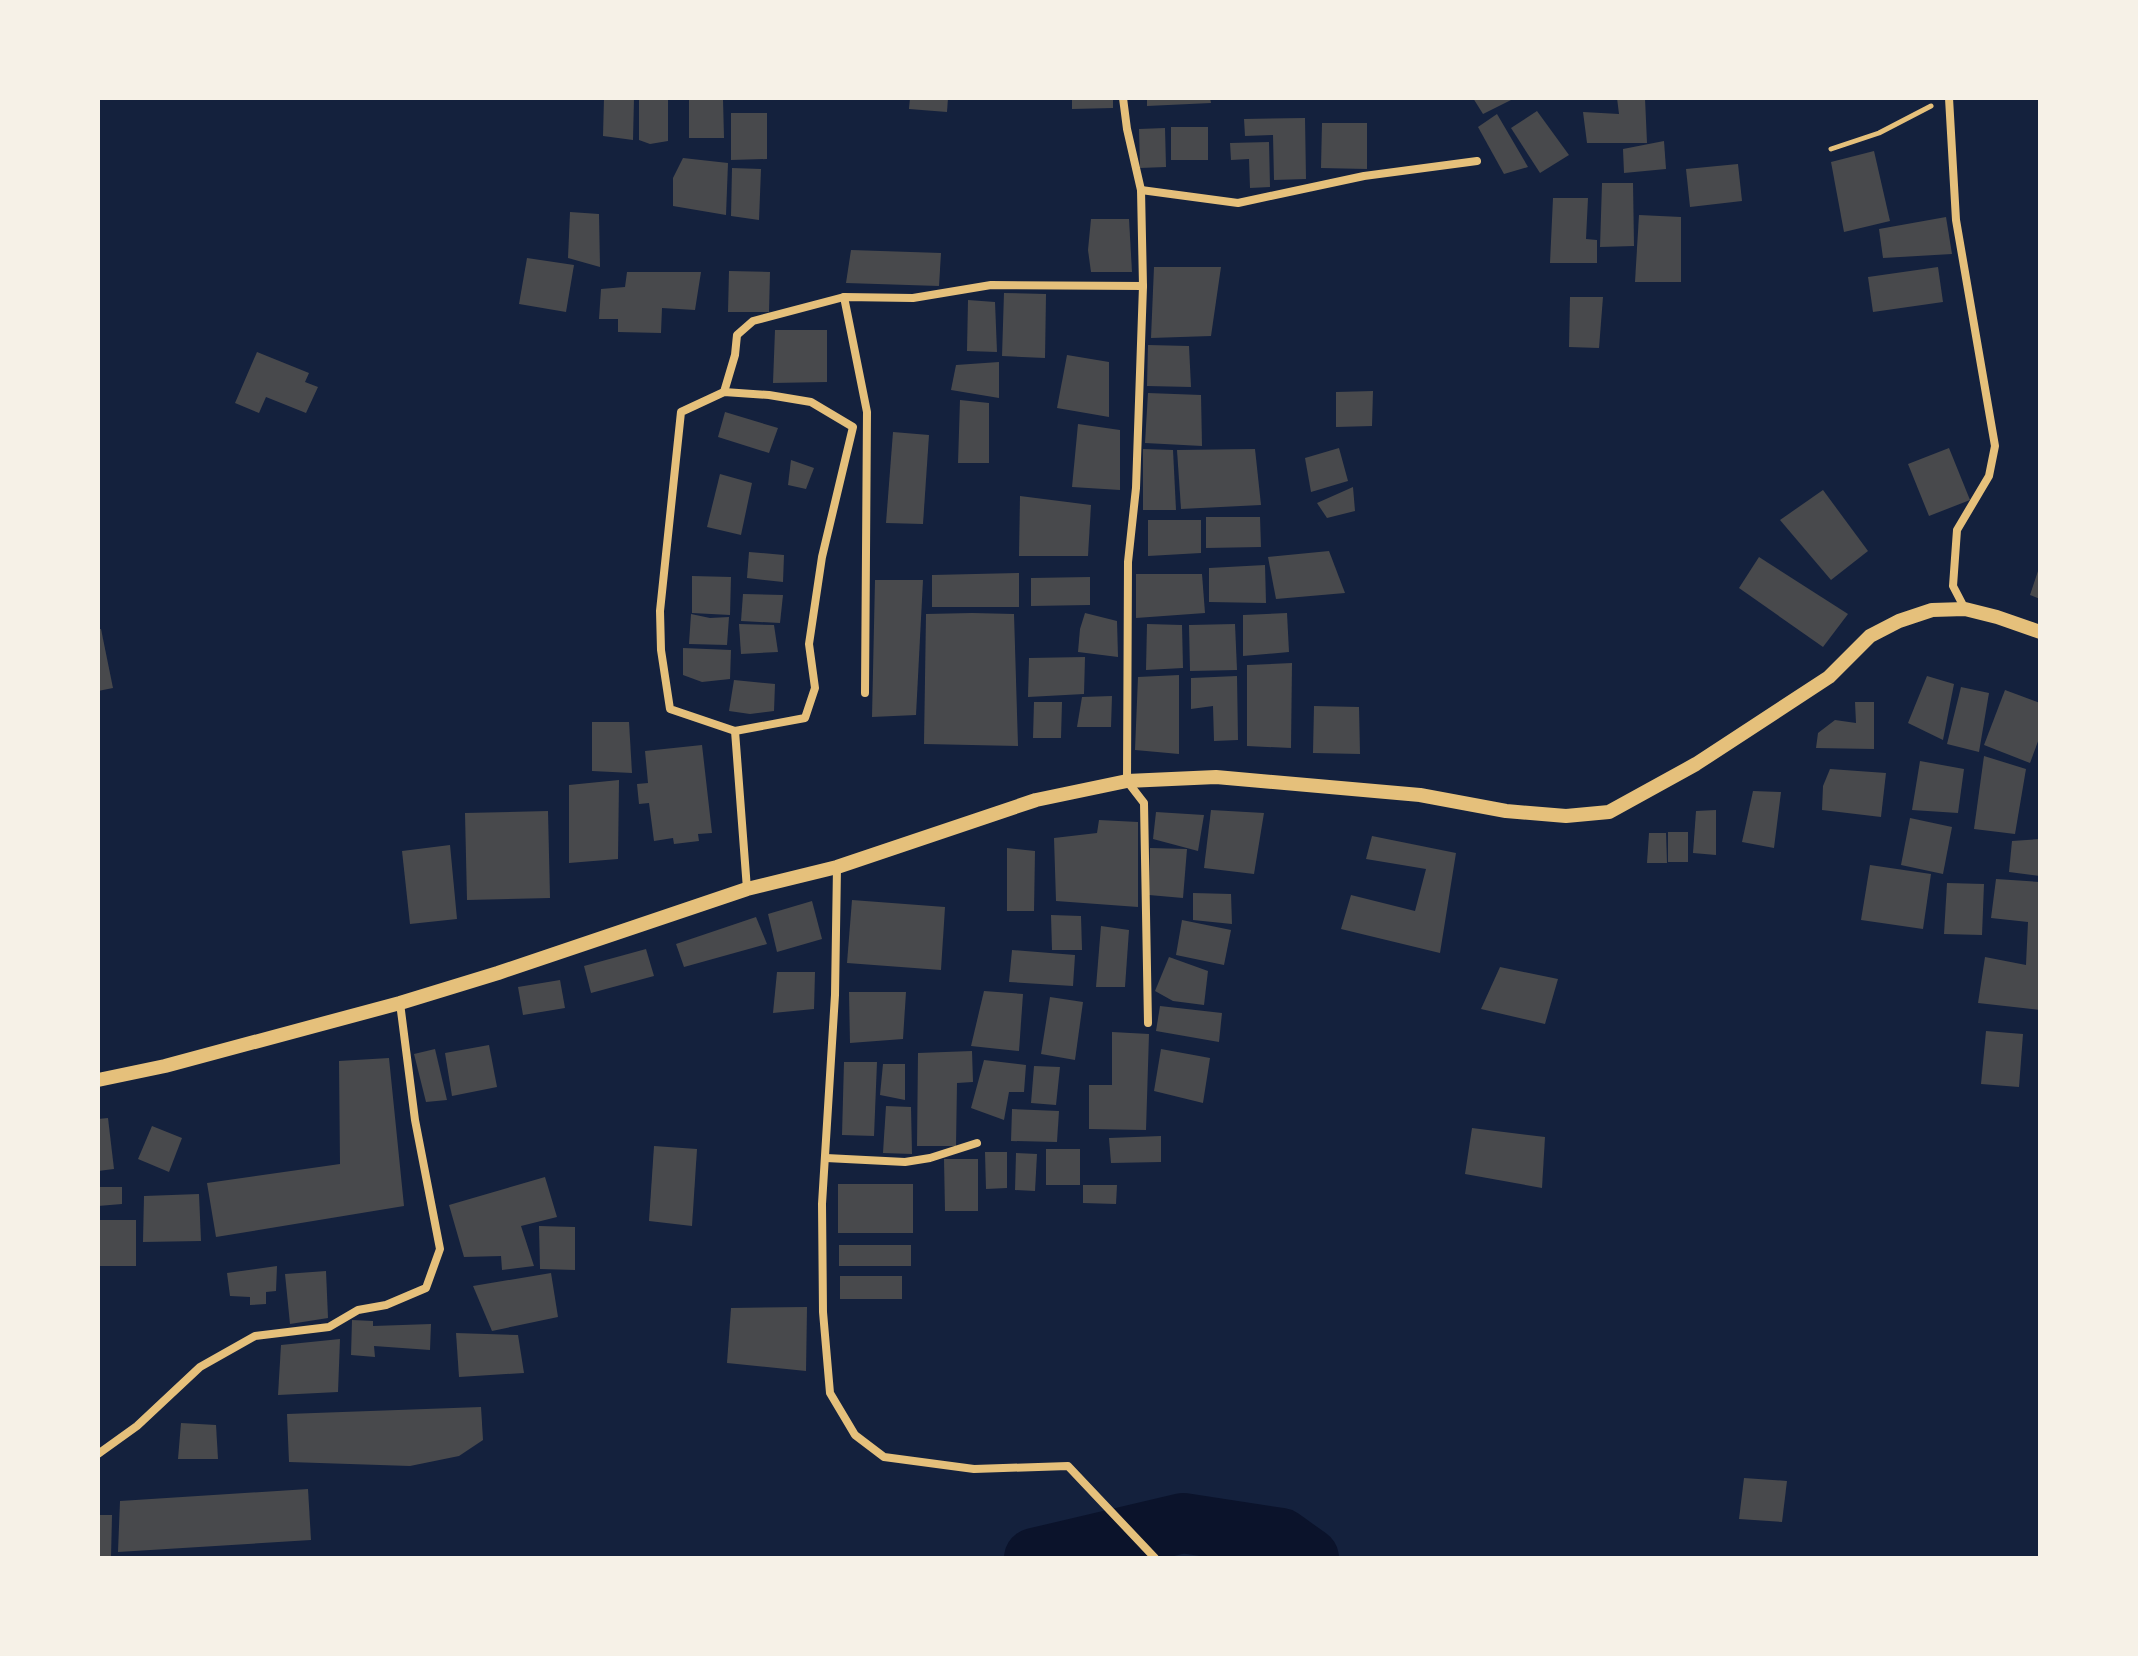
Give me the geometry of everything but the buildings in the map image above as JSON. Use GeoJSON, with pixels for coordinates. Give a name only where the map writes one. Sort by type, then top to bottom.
{"type":"FeatureCollection","features":[{"type":"Feature","properties":{"kind":"street"},"geometry":{"type":"LineString","coordinates":[[1123,98],[1141,190],[1143,286],[1136,488],[1128,562],[1127,781],[1144,803],[1148,1023]]}},
{"type":"Feature","properties":{"kind":"street"},"geometry":{"type":"LineString","coordinates":[[1949,98],[1956,220],[1995,446],[1989,476],[1957,530],[1953,586],[1965,609]]}},
{"type":"Feature","properties":{"kind":"street"},"geometry":{"type":"LineString","coordinates":[[1141,190],[1238,203],[1364,176],[1477,161]]}},
{"type":"Feature","properties":{"kind":"street"},"geometry":{"type":"LineString","coordinates":[[724,392],[735,355],[737,335],[753,321],[844,297],[913,298],[991,285],[1143,286]]}},
{"type":"Feature","properties":{"kind":"street"},"geometry":{"type":"LineString","coordinates":[[844,297],[867,412],[865,693]]}},
{"type":"Feature","properties":{"kind":"street"},"geometry":{"type":"LineString","coordinates":[[724,392],[811,402],[853,427],[822,557],[809,644],[815,688],[805,718],[735,731],[670,709],[661,650],[660,611],[681,412],[724,392]]}},
{"type":"Feature","properties":{"kind":"street"},"geometry":{"type":"LineString","coordinates":[[98,1080],[165,1066],[400,1003],[747,889],[837,867],[1036,800],[1127,781],[1216,777],[1420,795],[1521,812],[1566,816],[1609,812],[1696,764],[1829,677],[1870,636],[1899,621],[1932,610],[1965,609],[2040,632]]}},
{"type":"Feature","properties":{"kind":"street"},"geometry":{"type":"LineString","coordinates":[[735,731],[747,889]]}},
{"type":"Feature","properties":{"kind":"street"},"geometry":{"type":"LineString","coordinates":[[837,867],[837,942],[822,1204],[823,1312],[830,1393],[855,1435],[884,1457],[974,1469],[1068,1466],[1155,1558]]}},
{"type":"Feature","properties":{"kind":"street"},"geometry":{"type":"LineString","coordinates":[[98,1454],[137,1426],[200,1367],[255,1336],[329,1327],[358,1310],[386,1305],[426,1288],[440,1249],[415,1120],[400,1003]]}},
{"type":"Feature","properties":{"kind":"street"},"geometry":{"type":"LineString","coordinates":[[826,1158],[905,1162],[930,1158],[977,1143]]}},
{"type":"Feature","properties":{"kind":"path"},"geometry":{"type":"LineString","coordinates":[[1831,149],[1879,133],[1933,105]]}},
{"type":"Feature","properties":{"kind":"waterway"},"geometry":{"type":"LineString","coordinates":[[1034,1558],[1183,1523],[1281,1538],[1309,1558]]}}]}
